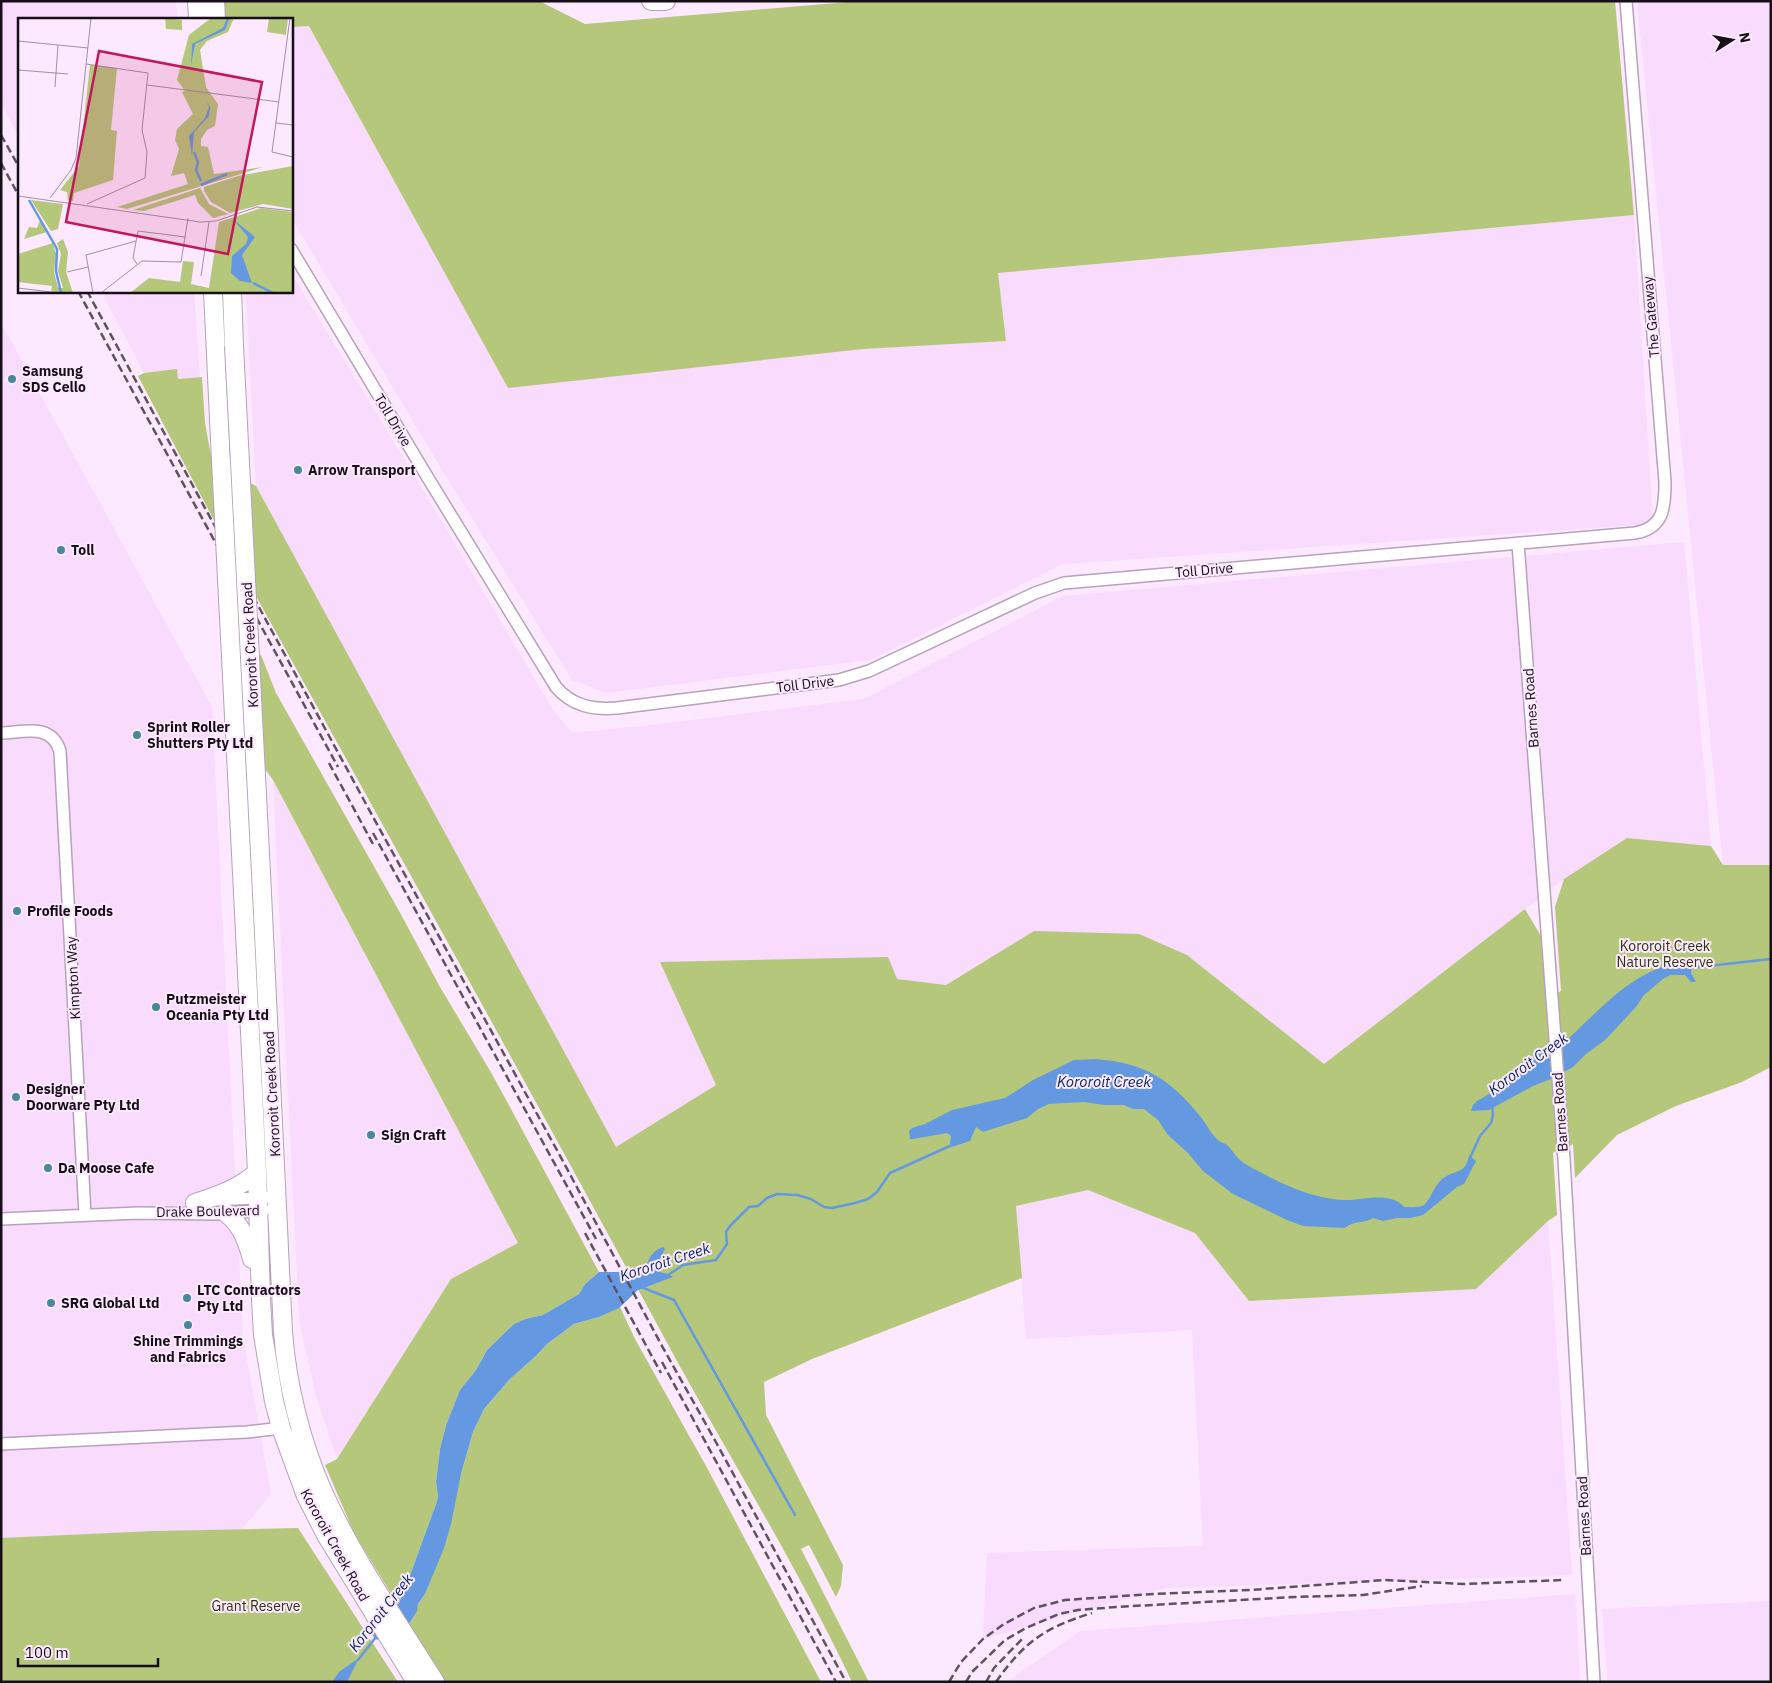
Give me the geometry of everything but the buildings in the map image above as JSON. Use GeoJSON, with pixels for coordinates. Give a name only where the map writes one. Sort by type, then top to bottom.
{"type":"FeatureCollection","features":[{"type":"Feature","properties":{"kind":"main road"},"geometry":{"type":"LineString","coordinates":[[197,1],[198,18]]}},
{"type":"Feature","properties":{"kind":"main road"},"geometry":{"type":"LineString","coordinates":[[215,1],[216,18]]}},
{"type":"Feature","properties":{"kind":"main road"},"geometry":{"type":"LineString","coordinates":[[651,1],[666,1]]}},
{"type":"Feature","properties":{"kind":"main road","name":"Kororoit Creek Road"},"geometry":{"type":"LineString","coordinates":[[213,292],[257,1172],[260,1299],[265,1352],[281,1428],[306,1496],[326,1535],[369,1590],[435,1682]]}},
{"type":"Feature","properties":{"kind":"main road","name":"Kororoit Creek Road"},"geometry":{"type":"LineString","coordinates":[[232,292],[284,1351],[295,1409],[324,1493],[354,1550],[369,1590],[416,1682]]}},
{"type":"Feature","properties":{"kind":"main road"},"geometry":{"type":"LineString","coordinates":[[195,1203],[241,1185],[257,1172]]}},
{"type":"Feature","properties":{"kind":"main road"},"geometry":{"type":"LineString","coordinates":[[226,1213],[240,1226],[248,1243],[260,1299]]}},
{"type":"Feature","properties":{"kind":"street","name":"The Gateway"},"geometry":{"type":"LineString","coordinates":[[1552,540],[1644,531],[1657,522],[1664,503],[1664,472],[1626,1]]}},
{"type":"Feature","properties":{"kind":"street","name":"Toll Drive"},"geometry":{"type":"LineString","coordinates":[[292,251],[556,687],[571,700],[590,708],[625,707],[839,680],[855,676],[886,664],[1035,593],[1064,583],[1552,540]]}},
{"type":"Feature","properties":{"kind":"street","name":"Barnes Road"},"geometry":{"type":"LineString","coordinates":[[1518,543],[1553,996],[1594,1682]]}},
{"type":"Feature","properties":{"kind":"street","name":"Kimpton Way"},"geometry":{"type":"LineString","coordinates":[[1,733],[44,732],[54,738],[60,751],[85,1215]]}},
{"type":"Feature","properties":{"kind":"street","name":"Drake Boulevard"},"geometry":{"type":"LineString","coordinates":[[138,1213],[215,1200],[257,1205]]}},
{"type":"Feature","properties":{"kind":"street","name":"Drake Boulevard"},"geometry":{"type":"LineString","coordinates":[[1,1219],[138,1213],[226,1213],[257,1205],[277,1203]]}},
{"type":"Feature","properties":{"kind":"street"},"geometry":{"type":"LineString","coordinates":[[1,1444],[247,1432],[281,1428]]}},
{"type":"Feature","properties":{"kind":"shaded area"},"geometry":{"type":"Polygon","coordinates":[[[1,1],[176,1],[177,18],[18,18],[18,135],[1,104],[1,1]]]}},
{"type":"Feature","properties":{"kind":"shaded area"},"geometry":{"type":"Polygon","coordinates":[[[1637,1],[1771,1],[1771,865],[1723,865],[1637,1]]]}},
{"type":"Feature","properties":{"kind":"shaded area"},"geometry":{"type":"Polygon","coordinates":[[[309,25],[863,349],[1006,341],[998,273],[1634,215],[1653,524],[1063,564],[870,660],[607,693],[572,680],[441,468],[292,219],[292,27],[309,25]]]}},
{"type":"Feature","properties":{"kind":"shaded area"},"geometry":{"type":"Polygon","coordinates":[[[292,275],[423,490],[553,710],[572,733],[864,699],[1063,596],[1684,542],[1711,846],[1627,838],[1564,879],[1324,1064],[1187,955],[1034,931],[946,985],[897,979],[661,962],[717,1085],[616,1148],[256,486],[246,292],[292,292],[292,275]]]}},
{"type":"Feature","properties":{"kind":"shaded area"},"geometry":{"type":"Polygon","coordinates":[[[102,292],[194,292],[200,377],[178,379],[177,370],[144,373],[102,292]]]}},
{"type":"Feature","properties":{"kind":"shaded area"},"geometry":{"type":"Polygon","coordinates":[[[1,323],[212,707],[243,1338],[271,1494],[242,1529],[1,1539],[1,323]]]}},
{"type":"Feature","properties":{"kind":"shaded area"},"geometry":{"type":"Polygon","coordinates":[[[273,780],[518,1243],[451,1279],[337,1459],[316,1396],[299,1319],[273,780]]]}},
{"type":"Feature","properties":{"kind":"shaded area"},"geometry":{"type":"Polygon","coordinates":[[[1088,1190],[1195,1233],[1249,1301],[1476,1289],[1548,1221],[1572,1575],[1165,1588],[983,1639],[987,1553],[1203,1546],[1192,1330],[1026,1339],[1016,1206],[1088,1190]]]}},
{"type":"Feature","properties":{"kind":"shaded area"},"geometry":{"type":"Polygon","coordinates":[[[1575,1594],[1580,1682],[1007,1682],[1080,1631],[1575,1594]]]}},
{"type":"Feature","properties":{"kind":"shaded area"},"geometry":{"type":"Polygon","coordinates":[[[1771,1601],[1771,1682],[1608,1682],[1602,1609],[1771,1601]]]}},
{"type":"Feature","properties":{"kind":"green space"},"geometry":{"type":"Polygon","coordinates":[[[223,1],[539,1],[585,24],[861,1],[1615,1],[1634,215],[998,273],[1006,341],[863,349],[508,388],[309,26],[292,27],[292,18],[224,18],[223,1]]]}},
{"type":"Feature","properties":{"kind":"green space"},"geometry":{"type":"Polygon","coordinates":[[[177,369],[178,379],[202,377],[205,423],[213,467],[216,524],[138,376],[144,373],[177,369]]]}},
{"type":"Feature","properties":{"kind":"green space","name":"Kororoit Creek Nature Reserve"},"geometry":{"type":"Polygon","coordinates":[[[245,480],[256,486],[616,1147],[716,1085],[660,962],[888,957],[897,979],[946,985],[1034,931],[1139,934],[1187,955],[1324,1064],[1525,909],[1541,936],[1546,1001],[1561,991],[1555,907],[1564,879],[1627,838],[1711,846],[1723,865],[1771,865],[1771,1067],[1742,1082],[1676,1106],[1617,1135],[1575,1178],[1573,1144],[1557,1155],[1555,1151],[1553,1153],[1557,1215],[1548,1221],[1476,1289],[1249,1301],[1195,1233],[1088,1190],[1016,1206],[1022,1278],[812,1359],[764,1382],[766,1415],[843,1565],[841,1586],[836,1597],[809,1545],[801,1549],[869,1682],[852,1682],[790,1561],[678,1363],[252,589],[245,480]]]}},
{"type":"Feature","properties":{"kind":"green space"},"geometry":{"type":"Polygon","coordinates":[[[255,652],[261,655],[276,693],[440,987],[492,1074],[599,1272],[585,1284],[579,1294],[543,1315],[525,1319],[514,1324],[487,1350],[476,1370],[460,1390],[446,1425],[440,1449],[436,1482],[438,1497],[436,1504],[398,1605],[354,1533],[325,1465],[337,1459],[451,1279],[518,1243],[273,780],[260,762],[255,652]]]}},
{"type":"Feature","properties":{"kind":"green space"},"geometry":{"type":"Polygon","coordinates":[[[620,1307],[635,1339],[706,1466],[821,1682],[445,1682],[409,1624],[425,1594],[433,1572],[473,1432],[484,1409],[509,1380],[547,1344],[574,1324],[599,1317],[620,1307]]]}},
{"type":"Feature","properties":{"kind":"green space","name":"Grant Reserve"},"geometry":{"type":"Polygon","coordinates":[[[298,1528],[398,1682],[1,1682],[1,1538],[154,1531],[298,1528]]]}},
{"type":"Feature","properties":{"kind":"water","name":"Kororoit Creek"},"geometry":{"type":"Polygon","coordinates":[[[1681,962],[1692,966],[1691,973],[1696,982],[1691,982],[1685,975],[1670,975],[1663,979],[1644,995],[1636,1007],[1605,1040],[1586,1054],[1573,1067],[1489,1110],[1471,1111],[1477,1101],[1491,1093],[1535,1056],[1548,1049],[1559,1047],[1630,984],[1645,974],[1681,962]]]}},
{"type":"Feature","properties":{"kind":"water","name":"Kororoit Creek"},"geometry":{"type":"Polygon","coordinates":[[[1096,1059],[1128,1064],[1166,1082],[1189,1103],[1215,1137],[1227,1145],[1243,1162],[1284,1184],[1326,1198],[1346,1200],[1385,1198],[1399,1202],[1404,1207],[1420,1207],[1426,1203],[1442,1179],[1463,1169],[1469,1155],[1476,1161],[1464,1184],[1457,1187],[1423,1215],[1383,1221],[1373,1218],[1351,1224],[1345,1228],[1303,1226],[1233,1194],[1203,1171],[1188,1153],[1168,1135],[1158,1120],[1144,1109],[1133,1109],[1124,1105],[1084,1102],[1049,1104],[1038,1109],[1027,1118],[983,1132],[976,1127],[970,1141],[952,1147],[950,1143],[951,1136],[947,1133],[910,1139],[909,1131],[912,1128],[925,1124],[952,1110],[1005,1098],[1033,1080],[1074,1060],[1096,1059]]]}},
{"type":"Feature","properties":{"kind":"water","name":"Kororoit Creek"},"geometry":{"type":"Polygon","coordinates":[[[663,1247],[665,1249],[656,1266],[656,1270],[673,1277],[638,1290],[619,1308],[599,1317],[574,1324],[547,1344],[509,1380],[484,1409],[473,1432],[444,1548],[425,1594],[407,1627],[377,1640],[373,1636],[374,1632],[399,1603],[436,1504],[438,1497],[436,1482],[440,1449],[446,1425],[460,1390],[476,1370],[487,1350],[514,1324],[525,1319],[543,1315],[579,1294],[585,1284],[599,1272],[641,1272],[654,1252],[663,1247]]]}},
{"type":"Feature","properties":{"kind":"water","name":"Kororoit Creek"},"geometry":{"type":"Polygon","coordinates":[[[359,1658],[347,1682],[332,1682],[339,1672],[359,1658]]]}},
{"type":"Feature","properties":{"kind":"waterway","name":"Kororoit Creek"},"geometry":{"type":"LineString","coordinates":[[1690,968],[1771,959]]}},
{"type":"Feature","properties":{"kind":"waterway","name":"Kororoit Creek"},"geometry":{"type":"LineString","coordinates":[[1470,1158],[1480,1136],[1491,1123],[1493,1115],[1492,1105]]}},
{"type":"Feature","properties":{"kind":"waterway","name":"Kororoit Creek"},"geometry":{"type":"LineString","coordinates":[[668,1275],[683,1265],[716,1260],[727,1244],[726,1232],[730,1226],[749,1207],[758,1206],[767,1198],[777,1194],[797,1195],[811,1199],[824,1207],[832,1208],[855,1203],[868,1199],[877,1192],[890,1173],[952,1145]]}},
{"type":"Feature","properties":{"kind":"waterway"},"geometry":{"type":"LineString","coordinates":[[641,1287],[674,1300],[795,1515]]}},
{"type":"Feature","properties":{"kind":"waterway","name":"Kororoit Creek"},"geometry":{"type":"LineString","coordinates":[[358,1660],[376,1637]]}},
{"type":"Feature","properties":{"kind":"railway"},"geometry":{"type":"LineString","coordinates":[[1,135],[18,165]]}},
{"type":"Feature","properties":{"kind":"railway"},"geometry":{"type":"LineString","coordinates":[[1,163],[18,194]]}},
{"type":"Feature","properties":{"kind":"railway"},"geometry":{"type":"LineString","coordinates":[[79,292],[338,767]]}},
{"type":"Feature","properties":{"kind":"railway"},"geometry":{"type":"LineString","coordinates":[[88,292],[846,1682]]}},
{"type":"Feature","properties":{"kind":"railway"},"geometry":{"type":"LineString","coordinates":[[329,763],[373,844]]}},
{"type":"Feature","properties":{"kind":"railway"},"geometry":{"type":"LineString","coordinates":[[373,833],[596,1239]]}},
{"type":"Feature","properties":{"kind":"railway"},"geometry":{"type":"LineString","coordinates":[[585,1233],[661,1373]]}},
{"type":"Feature","properties":{"kind":"railway"},"geometry":{"type":"LineString","coordinates":[[662,1362],[836,1682]]}},
{"type":"Feature","properties":{"kind":"railway"},"geometry":{"type":"LineString","coordinates":[[949,1682],[961,1662],[983,1639],[1004,1624],[1034,1608],[1065,1600],[1250,1590],[1385,1580],[1464,1584],[1563,1580]]}},
{"type":"Feature","properties":{"kind":"railway"},"geometry":{"type":"LineString","coordinates":[[966,1682],[972,1672],[1005,1640],[1026,1628],[1059,1614],[1078,1610],[1116,1607],[1363,1595],[1422,1586]]}},
{"type":"Feature","properties":{"kind":"railway"},"geometry":{"type":"LineString","coordinates":[[996,1682],[1016,1656],[1037,1638],[1061,1624],[1092,1613]]}},
{"type":"Feature","properties":{"kind":"railway"},"geometry":{"type":"LineString","coordinates":[[986,1682],[994,1668],[1024,1637]]}},
{"type":"Feature","properties":{"kind":"place","name":"Samsung SDS Cello"},"geometry":{"type":"Point","coordinates":[12,379]}},
{"type":"Feature","properties":{"kind":"place","name":"Arrow Transport"},"geometry":{"type":"Point","coordinates":[298,470]}},
{"type":"Feature","properties":{"kind":"place","name":"Toll"},"geometry":{"type":"Point","coordinates":[61,550]}},
{"type":"Feature","properties":{"kind":"place","name":"Sprint Roller Shutters Pty Ltd"},"geometry":{"type":"Point","coordinates":[137,735]}},
{"type":"Feature","properties":{"kind":"place","name":"Profile Foods"},"geometry":{"type":"Point","coordinates":[17,911]}},
{"type":"Feature","properties":{"kind":"place","name":"Putzmeister Oceania Pty Ltd"},"geometry":{"type":"Point","coordinates":[156,1007]}},
{"type":"Feature","properties":{"kind":"place","name":"Designer Doorware Pty Ltd"},"geometry":{"type":"Point","coordinates":[16,1097]}},
{"type":"Feature","properties":{"kind":"place","name":"Sign Craft"},"geometry":{"type":"Point","coordinates":[371,1135]}},
{"type":"Feature","properties":{"kind":"place","name":"Da Moose Cafe"},"geometry":{"type":"Point","coordinates":[48,1168]}},
{"type":"Feature","properties":{"kind":"place","name":"LTC Contractors Pty Ltd"},"geometry":{"type":"Point","coordinates":[187,1298]}},
{"type":"Feature","properties":{"kind":"place","name":"SRG Global Ltd"},"geometry":{"type":"Point","coordinates":[51,1303]}},
{"type":"Feature","properties":{"kind":"place","name":"Shine Trimmings and Fabrics"},"geometry":{"type":"Point","coordinates":[188,1325]}}]}
